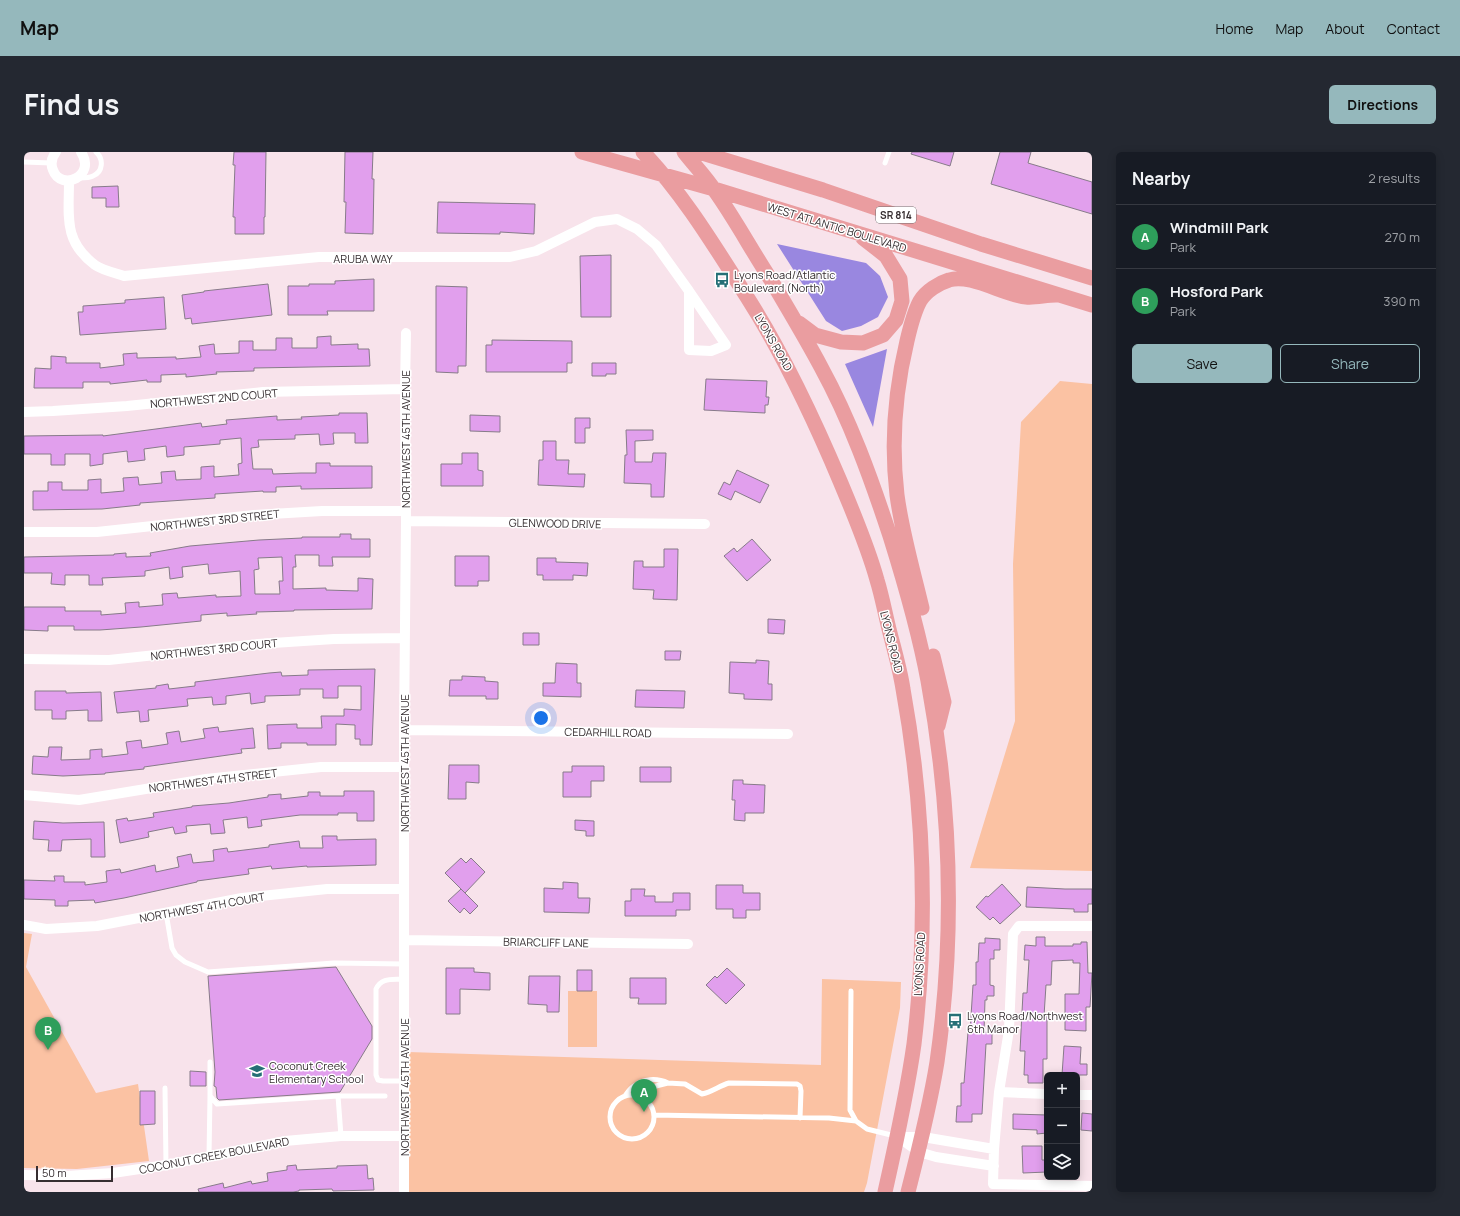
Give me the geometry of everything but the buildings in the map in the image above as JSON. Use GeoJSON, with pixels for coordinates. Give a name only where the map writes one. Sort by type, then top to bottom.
{"type":"FeatureCollection","features":[{"type":"Feature","properties":{"kind":"main road","name":"WEST ATLANTIC BOULEVARD"},"geometry":{"type":"LineString","coordinates":[[582,152],[714,189],[1092,305]]}},
{"type":"Feature","properties":{"kind":"main road","name":"LYONS ROAD"},"geometry":{"type":"LineString","coordinates":[[643,152],[665,176],[718,251],[763,323],[791,372],[823,440],[877,579],[903,687],[915,768],[922,860],[921,956],[914,1045],[898,1137],[885,1192]]}},
{"type":"Feature","properties":{"kind":"main road"},"geometry":{"type":"LineString","coordinates":[[684,152],[714,189],[795,320],[822,369],[846,419],[878,498],[908,593],[928,678],[937,733],[946,831],[948,921],[945,983],[936,1062],[923,1137],[908,1192]]}},
{"type":"Feature","properties":{"kind":"main road","name":"SR 814"},"geometry":{"type":"LineString","coordinates":[[699,152],[823,190],[981,244],[1092,278]]}},
{"type":"Feature","properties":{"kind":"main road"},"geometry":{"type":"LineString","coordinates":[[795,320],[815,335],[841,342],[863,343],[883,335],[896,320],[902,301],[900,279],[886,256],[856,232]]}},
{"type":"Feature","properties":{"kind":"main road"},"geometry":{"type":"LineString","coordinates":[[937,733],[944,702],[903,530],[895,465],[896,400],[910,328],[921,300],[936,286],[951,279],[967,280],[1025,297],[1056,295]]}},
{"type":"Feature","properties":{"kind":"street"},"geometry":{"type":"LineString","coordinates":[[56,152],[51,163],[54,173],[63,180],[73,180],[85,170],[85,158],[81,152]]}},
{"type":"Feature","properties":{"kind":"street","name":"ARUBA WAY"},"geometry":{"type":"LineString","coordinates":[[73,180],[68,226],[75,245],[96,266],[124,276],[319,258],[510,257],[536,251],[595,222],[617,220],[637,229],[656,245],[726,345],[711,351],[689,350],[688,291]]}},
{"type":"Feature","properties":{"kind":"street","name":"NORTHWEST 45TH AVENUE"},"geometry":{"type":"LineString","coordinates":[[404,1192],[404,638],[406,333]]}},
{"type":"Feature","properties":{"kind":"street","name":"NORTHWEST 2ND COURT"},"geometry":{"type":"LineString","coordinates":[[24,412],[127,406],[263,392],[405,389]]}},
{"type":"Feature","properties":{"kind":"street","name":"NORTHWEST 3RD STREET"},"geometry":{"type":"LineString","coordinates":[[24,532],[97,532],[254,514],[322,511],[406,516]]}},
{"type":"Feature","properties":{"kind":"street","name":"GLENWOOD DRIVE"},"geometry":{"type":"LineString","coordinates":[[406,516],[705,524]]}},
{"type":"Feature","properties":{"kind":"street","name":"NORTHWEST 3RD COURT"},"geometry":{"type":"LineString","coordinates":[[24,659],[109,660],[258,644],[334,639],[404,638]]}},
{"type":"Feature","properties":{"kind":"street","name":"CEDARHILL ROAD"},"geometry":{"type":"LineString","coordinates":[[404,730],[788,734]]}},
{"type":"Feature","properties":{"kind":"street","name":"NORTHWEST 4TH STREET"},"geometry":{"type":"LineString","coordinates":[[24,795],[79,800],[206,779],[321,767],[404,767]]}},
{"type":"Feature","properties":{"kind":"street","name":"NORTHWEST 4TH COURT"},"geometry":{"type":"LineString","coordinates":[[24,925],[46,929],[97,926],[242,898],[327,889],[404,889]]}},
{"type":"Feature","properties":{"kind":"street"},"geometry":{"type":"LineString","coordinates":[[1092,926],[1019,926],[1013,934],[1008,1030],[999,1092],[994,1150],[993,1184],[1092,1186]]}},
{"type":"Feature","properties":{"kind":"street","name":"BRIARCLIFF LANE"},"geometry":{"type":"LineString","coordinates":[[404,940],[688,944]]}},
{"type":"Feature","properties":{"kind":"street"},"geometry":{"type":"LineString","coordinates":[[999,1092],[1044,1094]]}},
{"type":"Feature","properties":{"kind":"street"},"geometry":{"type":"LineString","coordinates":[[1080,1095],[1092,1095]]}},
{"type":"Feature","properties":{"kind":"street","name":"COCONUT CREEK BOULEVARD"},"geometry":{"type":"LineString","coordinates":[[24,1175],[66,1176],[113,1173],[166,1165],[285,1141],[341,1136],[404,1136]]}},
{"type":"Feature","properties":{"kind":"street"},"geometry":{"type":"LineString","coordinates":[[898,1137],[923,1137],[994,1150]]}},
{"type":"Feature","properties":{"kind":"street"},"geometry":{"type":"LineString","coordinates":[[898,1137],[919,1152],[936,1157],[994,1166]]}},
{"type":"Feature","properties":{"kind":"lane"},"geometry":{"type":"LineString","coordinates":[[73,180],[93,176],[99,171],[101,158],[96,152]]}},
{"type":"Feature","properties":{"kind":"lane"},"geometry":{"type":"LineString","coordinates":[[885,163],[889,152]]}},
{"type":"Feature","properties":{"kind":"lane"},"geometry":{"type":"LineString","coordinates":[[24,162],[51,163]]}},
{"type":"Feature","properties":{"kind":"lane"},"geometry":{"type":"LineString","coordinates":[[166,913],[172,948],[176,955],[185,962],[208,972],[334,963],[404,964]]}},
{"type":"Feature","properties":{"kind":"lane"},"geometry":{"type":"LineString","coordinates":[[404,979],[383,980],[376,988],[376,1075],[378,1080],[383,1082],[404,1081]]}},
{"type":"Feature","properties":{"kind":"lane"},"geometry":{"type":"LineString","coordinates":[[851,991],[850,1110],[856,1121],[867,1129],[898,1137]]}},
{"type":"Feature","properties":{"kind":"lane"},"geometry":{"type":"LineString","coordinates":[[209,1156],[210,1062]]}},
{"type":"Feature","properties":{"kind":"lane"},"geometry":{"type":"LineString","coordinates":[[625,1096],[636,1095],[644,1098],[650,1104],[654,1115],[654,1121],[649,1131],[639,1138],[627,1138],[617,1133],[610,1124],[610,1112],[615,1102],[625,1096],[634,1085],[648,1080],[661,1080],[668,1083]]}},
{"type":"Feature","properties":{"kind":"lane"},"geometry":{"type":"LineString","coordinates":[[644,1098],[656,1086],[668,1083],[685,1084],[702,1094],[712,1092],[729,1083],[797,1084],[800,1086],[801,1092],[800,1118]]}},
{"type":"Feature","properties":{"kind":"lane"},"geometry":{"type":"LineString","coordinates":[[165,1088],[166,1165]]}},
{"type":"Feature","properties":{"kind":"lane"},"geometry":{"type":"LineString","coordinates":[[210,1096],[217,1104],[338,1096],[385,1096]]}},
{"type":"Feature","properties":{"kind":"lane"},"geometry":{"type":"LineString","coordinates":[[338,1096],[341,1136]]}},
{"type":"Feature","properties":{"kind":"lane"},"geometry":{"type":"LineString","coordinates":[[654,1115],[829,1118],[856,1121]]}},
{"type":"Feature","properties":{"kind":"shaded area"},"geometry":{"type":"Polygon","coordinates":[[[777,244],[866,263],[880,276],[888,297],[878,317],[861,326],[842,331],[826,321],[777,244]]]}},
{"type":"Feature","properties":{"kind":"shaded area"},"geometry":{"type":"Polygon","coordinates":[[[887,349],[873,427],[845,364],[887,349]]]}},
{"type":"Feature","properties":{"kind":"shaded area"},"geometry":{"type":"Polygon","coordinates":[[[1060,381],[1092,384],[1092,871],[970,868],[1015,721],[1013,564],[1021,422],[1060,381]]]}},
{"type":"Feature","properties":{"kind":"shaded area"},"geometry":{"type":"Polygon","coordinates":[[[24,933],[32,934],[26,967],[96,1093],[138,1084],[149,1161],[77,1169],[24,1168],[24,933]]]}},
{"type":"Feature","properties":{"kind":"shaded area"},"geometry":{"type":"Polygon","coordinates":[[[822,979],[901,982],[900,1008],[867,1183],[864,1192],[409,1192],[408,1052],[821,1065],[822,979]]]}},
{"type":"Feature","properties":{"kind":"shaded area"},"geometry":{"type":"Polygon","coordinates":[[[568,991],[597,991],[597,1047],[568,1047],[568,991]]]}},
{"type":"Feature","properties":{"kind":"place","name":"Lyons Road/Atlantic Boulevard (North)"},"geometry":{"type":"Point","coordinates":[722,280]}},
{"type":"Feature","properties":{"kind":"place","name":"Lyons Road/Northwest 6th Manor"},"geometry":{"type":"Point","coordinates":[955,1021]}},
{"type":"Feature","properties":{"kind":"place","name":"Hosford Park"},"geometry":{"type":"Point","coordinates":[48,1050]}},
{"type":"Feature","properties":{"kind":"place","name":"Coconut Creek Elementary School"},"geometry":{"type":"Point","coordinates":[257,1071]}},
{"type":"Feature","properties":{"kind":"place","name":"Windmill Park"},"geometry":{"type":"Point","coordinates":[644,1112]}}]}
